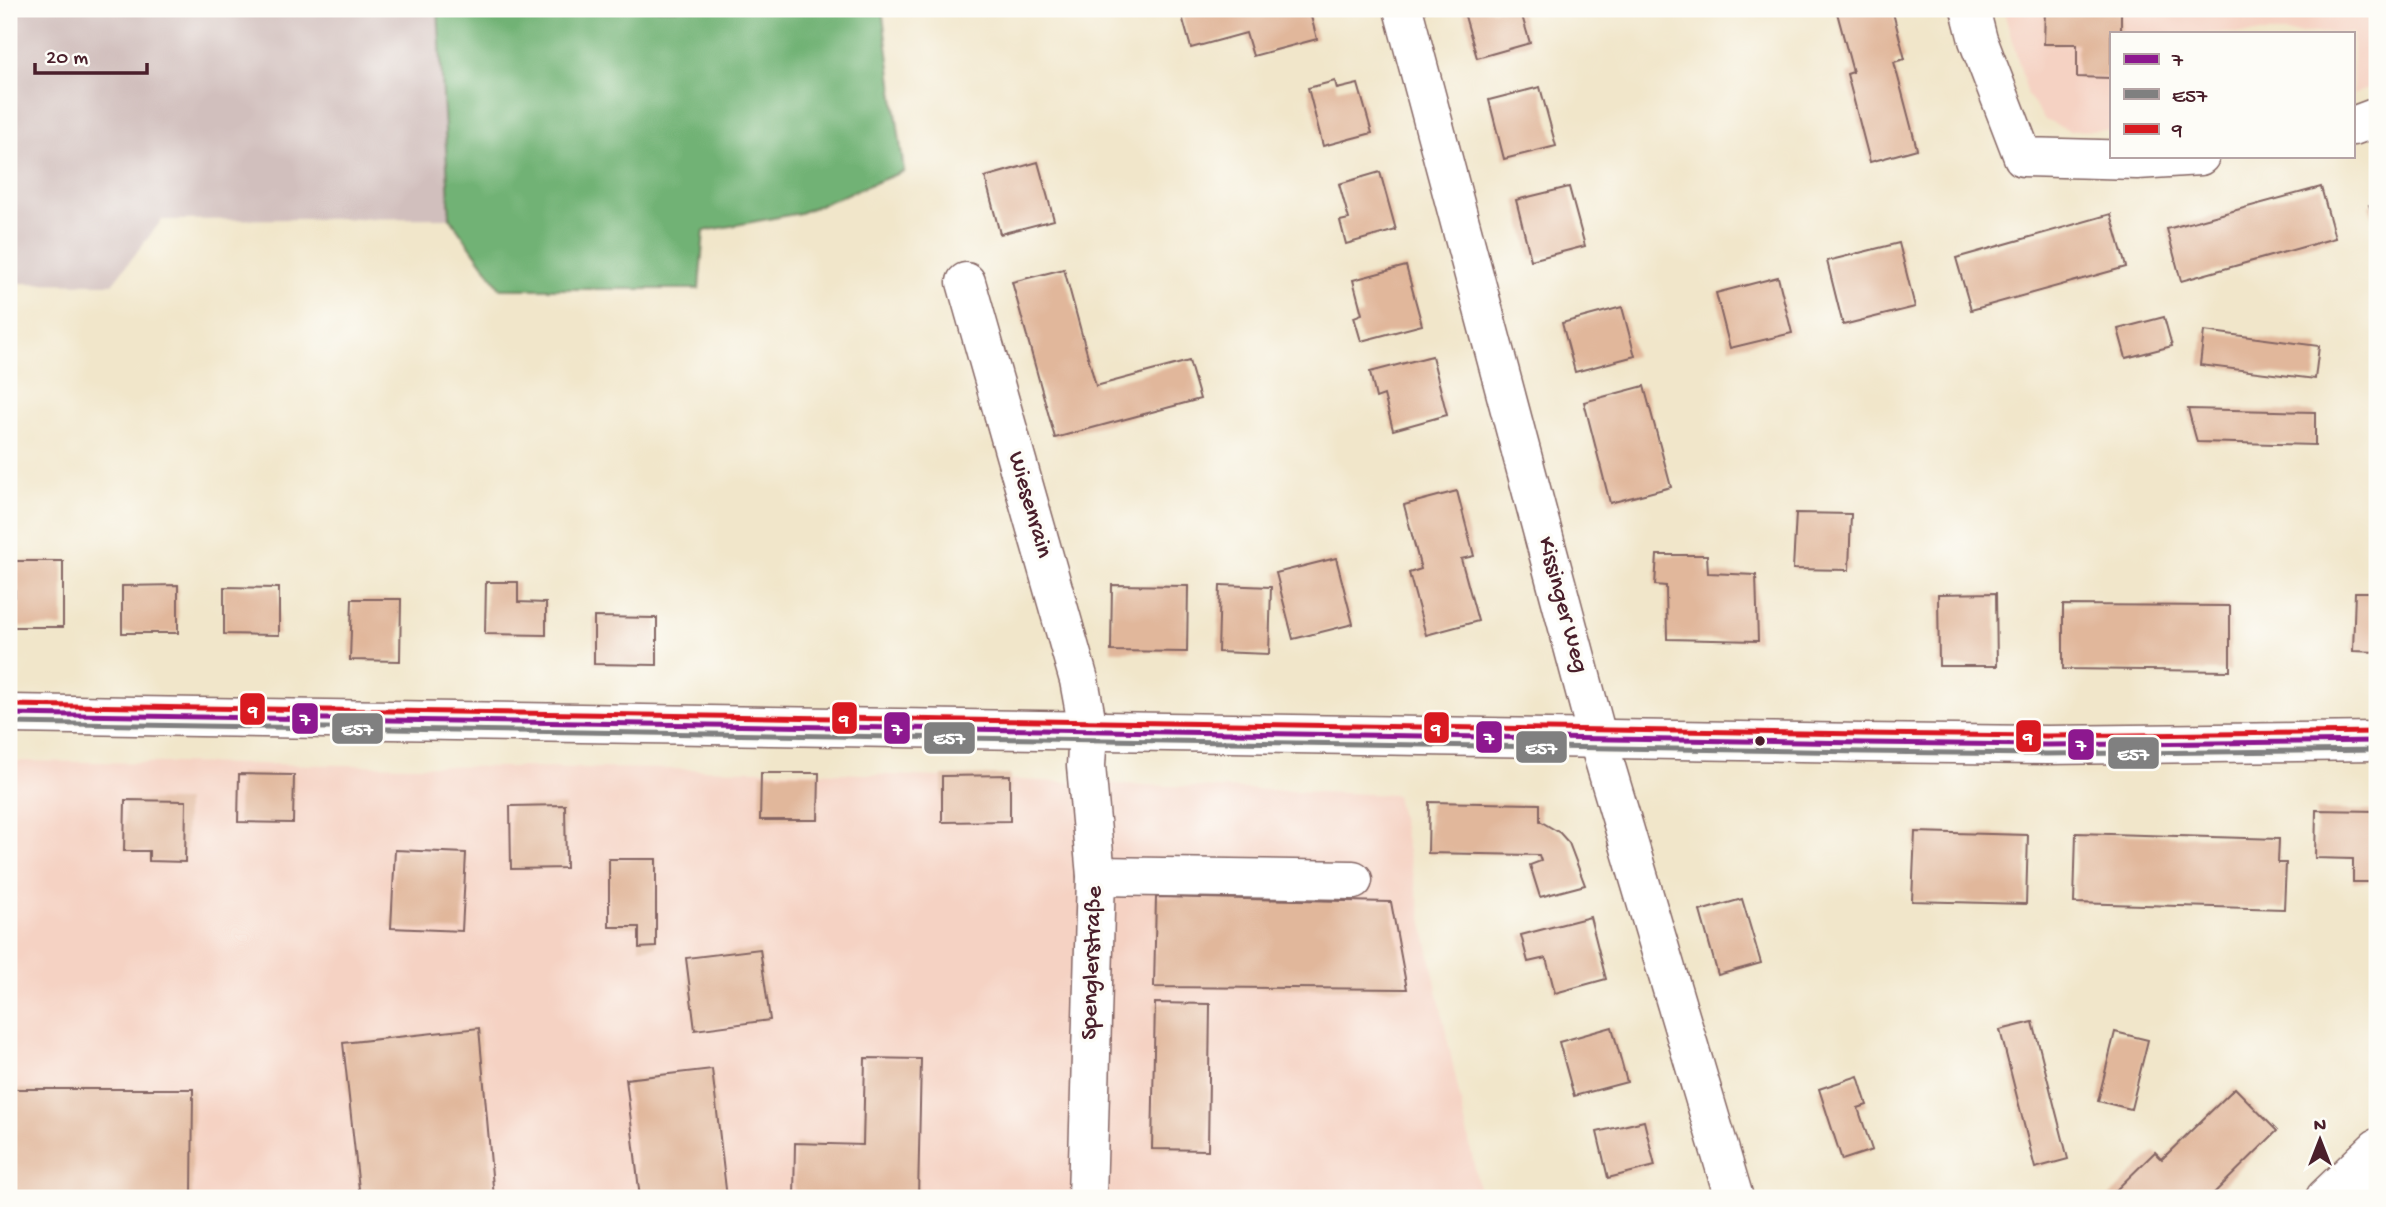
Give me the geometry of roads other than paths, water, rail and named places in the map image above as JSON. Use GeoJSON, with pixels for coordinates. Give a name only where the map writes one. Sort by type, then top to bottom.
{"type":"FeatureCollection","features":[{"type":"Feature","properties":{"kind":"street","name":"Kissinger Weg"},"geometry":{"type":"LineString","coordinates":[[1403,9],[1598,740],[1734,1198]]}},
{"type":"Feature","properties":{"kind":"street"},"geometry":{"type":"LineString","coordinates":[[1970,9],[2023,158],[2168,158]]}},
{"type":"Feature","properties":{"kind":"street"},"geometry":{"type":"LineString","coordinates":[[2354,125],[2377,117]]}},
{"type":"Feature","properties":{"kind":"street","name":"Wiesenrain"},"geometry":{"type":"LineString","coordinates":[[966,282],[1079,680],[1088,729]]}},
{"type":"Feature","properties":{"kind":"street"},"geometry":{"type":"LineString","coordinates":[[9,714],[1088,729],[1598,740],[2047,745],[2377,741]]}},
{"type":"Feature","properties":{"kind":"street","name":"Spenglerstraße"},"geometry":{"type":"LineString","coordinates":[[1087,1198],[1096,876],[1086,766],[1088,729]]}},
{"type":"Feature","properties":{"kind":"street"},"geometry":{"type":"LineString","coordinates":[[1096,876],[1353,880]]}},
{"type":"Feature","properties":{"kind":"street"},"geometry":{"type":"LineString","coordinates":[[2325,1198],[2377,1148]]}},
{"type":"Feature","properties":{"kind":"street"},"geometry":{"type":"LineString","coordinates":[[2367,1198],[2377,1188]]}}]}
